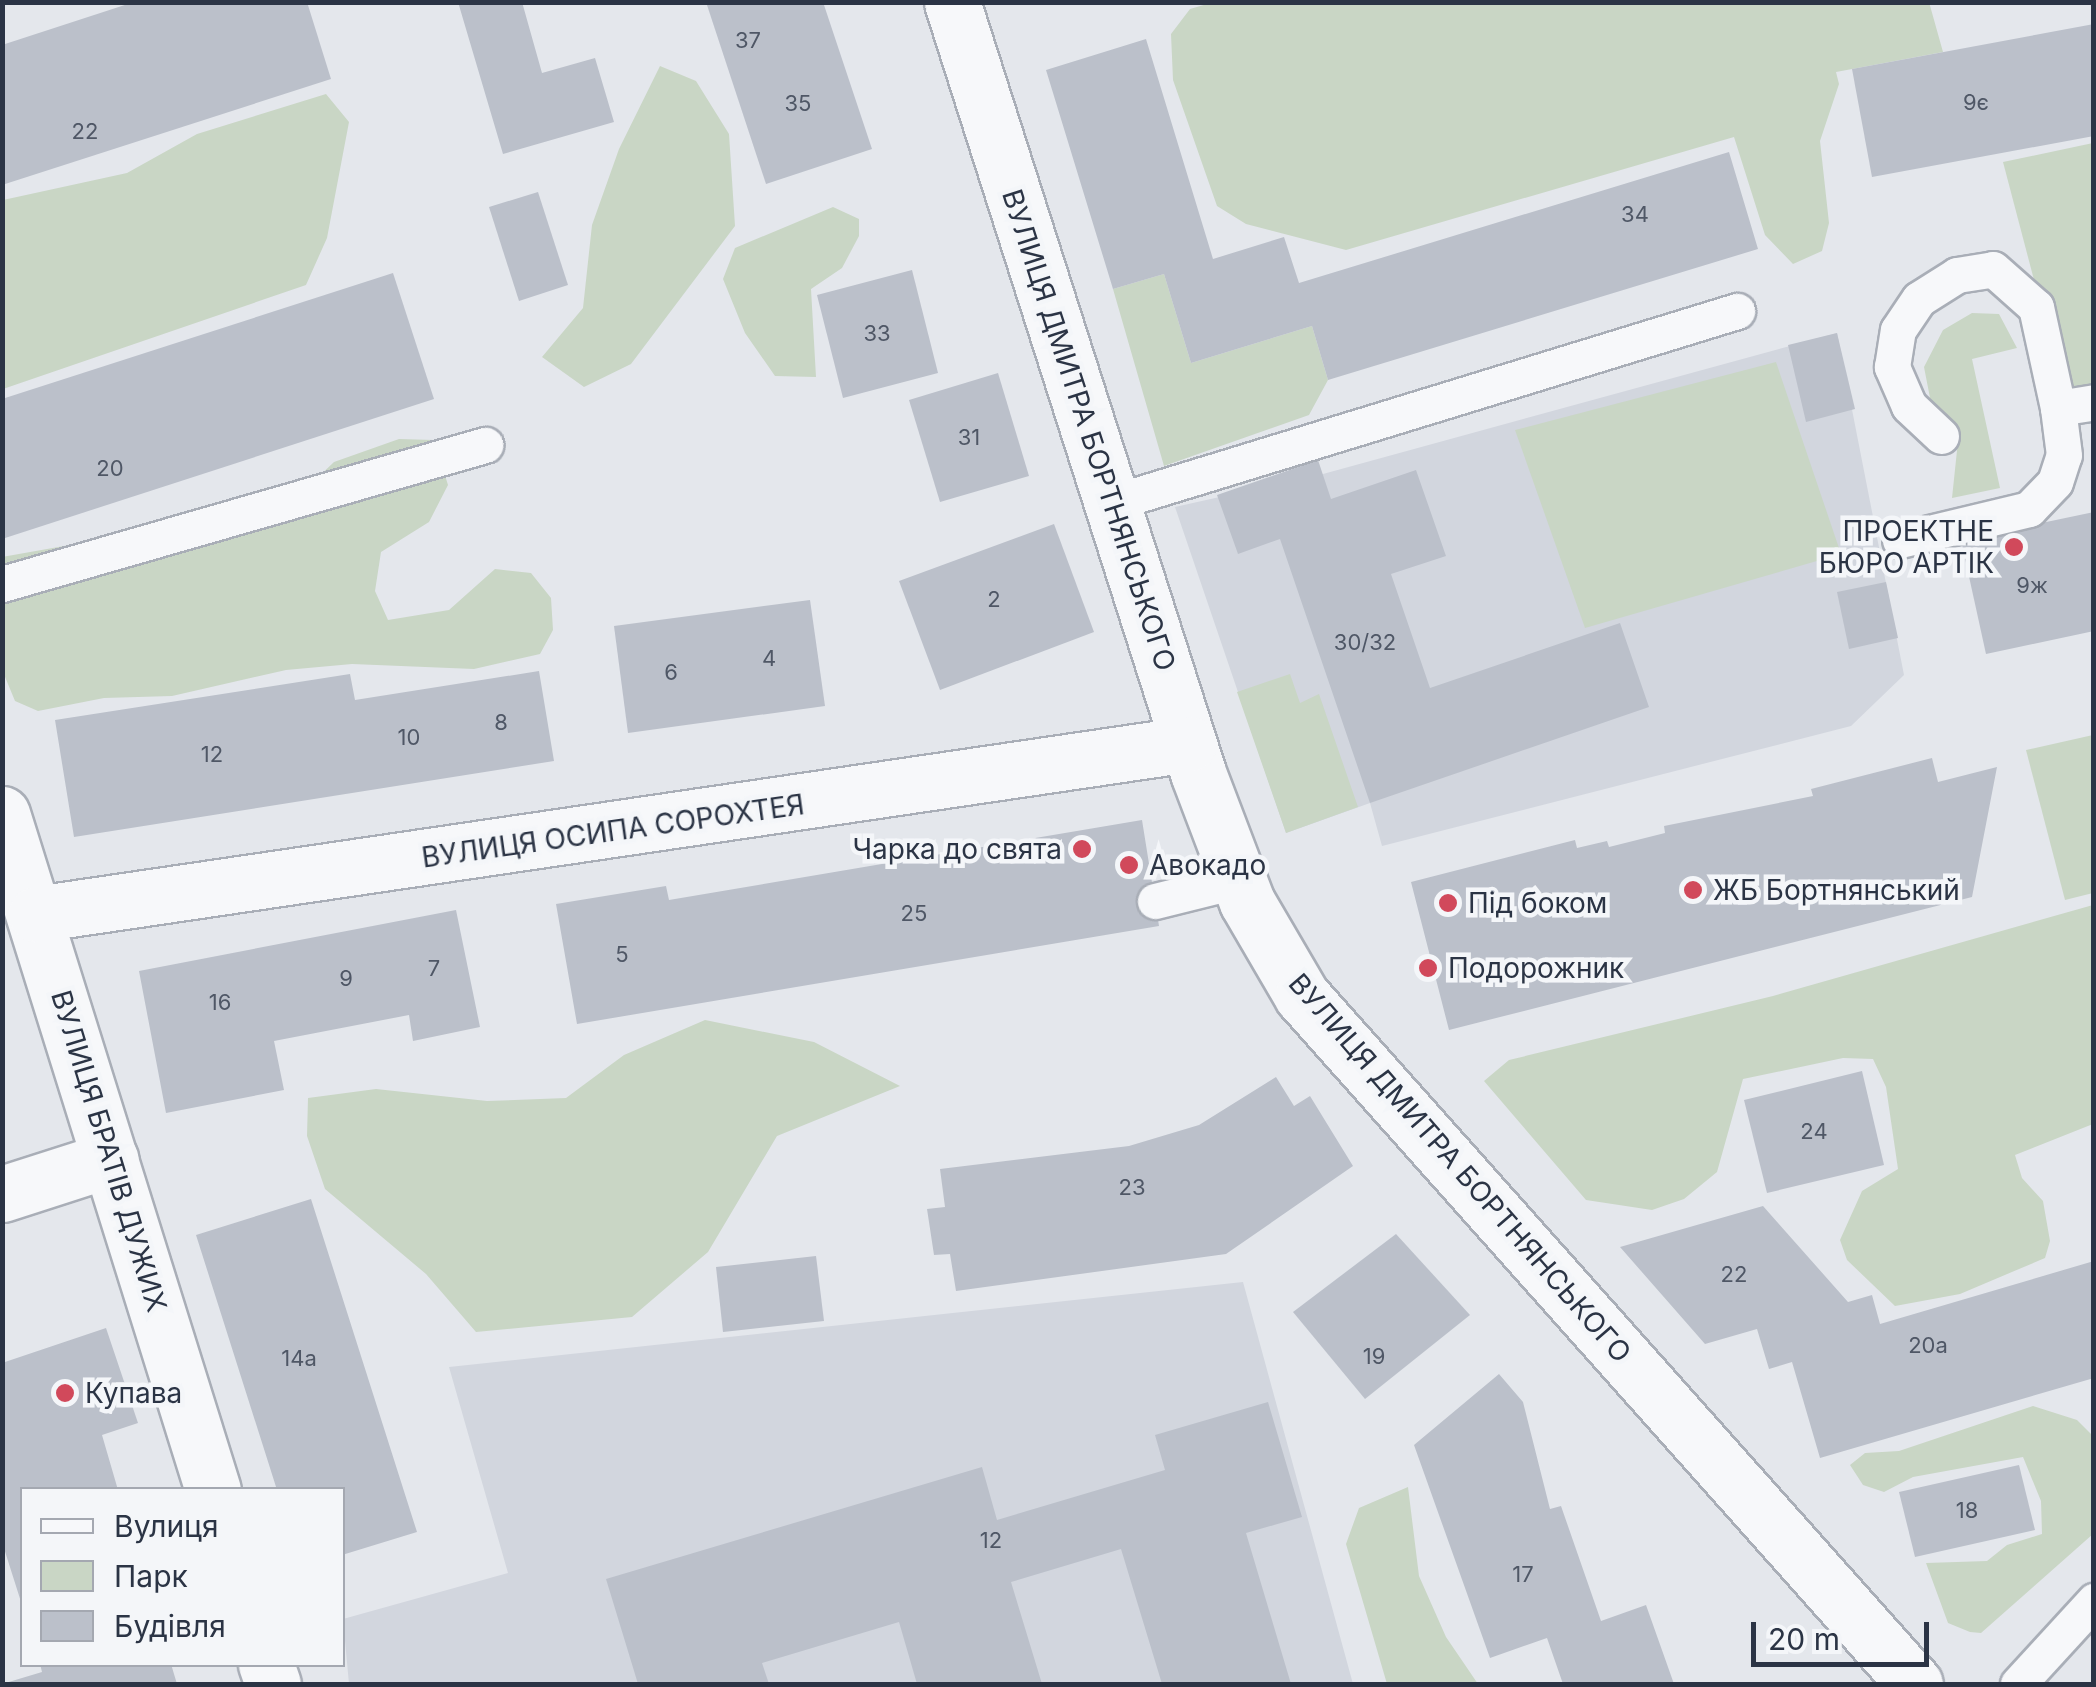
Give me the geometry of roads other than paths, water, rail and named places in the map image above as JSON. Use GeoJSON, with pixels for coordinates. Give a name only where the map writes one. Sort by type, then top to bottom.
{"type":"FeatureCollection","features":[{"type":"Feature","properties":{"kind":"street","name":"ВУЛИЦЯ ДМИТРА БОРТНЯНСЬКОГО"},"geometry":{"type":"LineString","coordinates":[[952,2],[1236,881],[1302,996],[1915,1684]]}},
{"type":"Feature","properties":{"kind":"street","name":"ВУЛИЦЯ ОСИПА СОРОХТЕЯ"},"geometry":{"type":"LineString","coordinates":[[36,914],[1190,744]]}},
{"type":"Feature","properties":{"kind":"street","name":"ВУЛИЦЯ БРАТІВ ДУЖИХ"},"geometry":{"type":"LineString","coordinates":[[2,814],[212,1487]]}},
{"type":"Feature","properties":{"kind":"street"},"geometry":{"type":"LineString","coordinates":[[2,1194],[111,1159]]}},
{"type":"Feature","properties":{"kind":"lane"},"geometry":{"type":"LineString","coordinates":[[1900,540],[2029,510],[2055,482],[2064,454],[2036,307],[1993,269],[1957,275],[1920,299],[1898,330],[1892,367],[1909,406],[1941,436]]}},
{"type":"Feature","properties":{"kind":"lane"},"geometry":{"type":"LineString","coordinates":[[1111,502],[1737,312]]}},
{"type":"Feature","properties":{"kind":"lane"},"geometry":{"type":"LineString","coordinates":[[2058,408],[2094,402]]}},
{"type":"Feature","properties":{"kind":"lane"},"geometry":{"type":"LineString","coordinates":[[2,584],[486,445]]}},
{"type":"Feature","properties":{"kind":"lane"},"geometry":{"type":"LineString","coordinates":[[1155,902],[1236,881]]}},
{"type":"Feature","properties":{"kind":"lane"},"geometry":{"type":"LineString","coordinates":[[2018,1684],[2094,1600]]}},
{"type":"Feature","properties":{"kind":"place","name":"ПРОЕКТНЕ БЮРО АРТІК"},"geometry":{"type":"Point","coordinates":[2014,547]}},
{"type":"Feature","properties":{"kind":"place","name":"Чарка до свята"},"geometry":{"type":"Point","coordinates":[1082,849]}},
{"type":"Feature","properties":{"kind":"place","name":"Авокадо"},"geometry":{"type":"Point","coordinates":[1129,865]}},
{"type":"Feature","properties":{"kind":"place","name":"ЖБ Бортнянський"},"geometry":{"type":"Point","coordinates":[1693,890]}},
{"type":"Feature","properties":{"kind":"place","name":"Під боком"},"geometry":{"type":"Point","coordinates":[1448,903]}},
{"type":"Feature","properties":{"kind":"place","name":"Подорожник"},"geometry":{"type":"Point","coordinates":[1428,968]}},
{"type":"Feature","properties":{"kind":"place","name":"Купава"},"geometry":{"type":"Point","coordinates":[65,1393]}}]}
